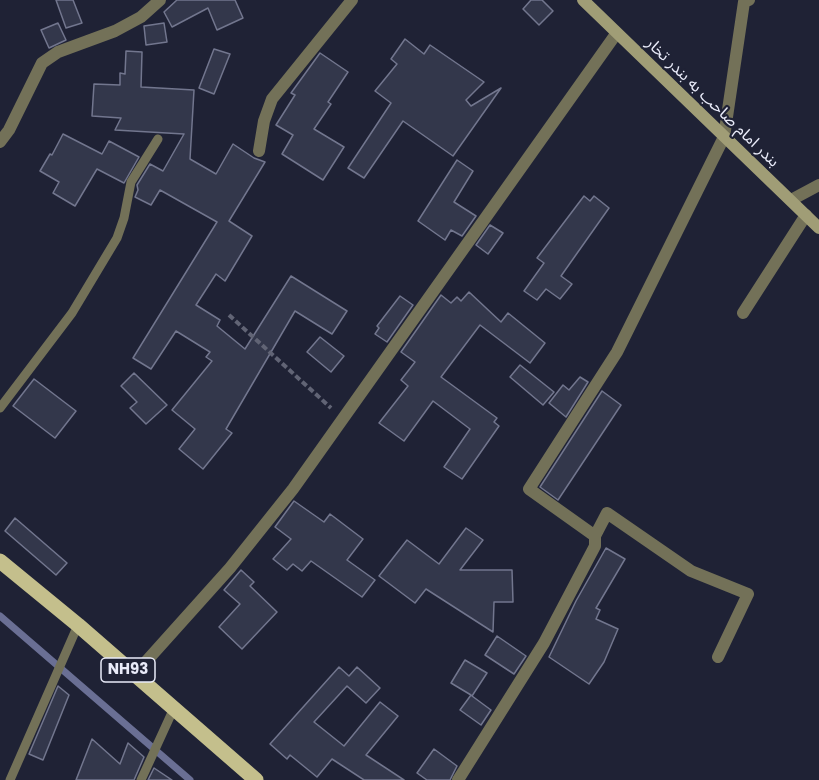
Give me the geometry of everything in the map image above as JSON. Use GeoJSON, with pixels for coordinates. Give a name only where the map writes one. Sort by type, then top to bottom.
{"type":"FeatureCollection","features":[{"type":"Feature","properties":{"kind":"main road","name":"بندر امام صاحب به بندر تخار"},"geometry":{"type":"LineString","coordinates":[[583,0],[819,228]]}},
{"type":"Feature","properties":{"kind":"main road","name":"NH93"},"geometry":{"type":"LineString","coordinates":[[0,561],[78,625],[256,780]]}},
{"type":"Feature","properties":{"kind":"street"},"geometry":{"type":"LineString","coordinates":[[0,142],[9,130],[42,63],[58,52],[115,31],[141,17],[160,0]]}},
{"type":"Feature","properties":{"kind":"street"},"geometry":{"type":"LineString","coordinates":[[259,151],[264,121],[272,99],[352,0]]}},
{"type":"Feature","properties":{"kind":"street"},"geometry":{"type":"LineString","coordinates":[[595,536],[529,489],[617,352],[724,136],[744,2],[749,0]]}},
{"type":"Feature","properties":{"kind":"street"},"geometry":{"type":"LineString","coordinates":[[134,675],[230,568],[293,489],[616,34]]}},
{"type":"Feature","properties":{"kind":"street"},"geometry":{"type":"LineString","coordinates":[[791,200],[819,185]]}},
{"type":"Feature","properties":{"kind":"street"},"geometry":{"type":"LineString","coordinates":[[743,313],[806,215]]}},
{"type":"Feature","properties":{"kind":"street"},"geometry":{"type":"LineString","coordinates":[[458,780],[544,643],[595,546],[595,536],[607,513],[691,571],[748,594],[718,657]]}},
{"type":"Feature","properties":{"kind":"lane"},"geometry":{"type":"LineString","coordinates":[[0,408],[72,313],[117,238],[124,218],[131,182],[158,139]]}},
{"type":"Feature","properties":{"kind":"lane"},"geometry":{"type":"LineString","coordinates":[[10,780],[78,625]]}},
{"type":"Feature","properties":{"kind":"lane"},"geometry":{"type":"LineString","coordinates":[[141,780],[174,708]]}},
{"type":"Feature","properties":{"kind":"path"},"geometry":{"type":"LineString","coordinates":[[229,315],[342,418]]}},
{"type":"Feature","properties":{"kind":"building"},"geometry":{"type":"Polygon","coordinates":[[[56,0],[73,0],[82,23],[66,28],[56,0]]]}},
{"type":"Feature","properties":{"kind":"building"},"geometry":{"type":"Polygon","coordinates":[[[177,0],[235,0],[243,18],[217,30],[208,8],[172,27],[164,12],[177,0]]]}},
{"type":"Feature","properties":{"kind":"building"},"geometry":{"type":"Polygon","coordinates":[[[531,0],[542,0],[553,11],[539,25],[523,9],[531,0]]]}},
{"type":"Feature","properties":{"kind":"building"},"geometry":{"type":"Polygon","coordinates":[[[58,23],[66,40],[49,48],[41,30],[58,23]]]}},
{"type":"Feature","properties":{"kind":"building"},"geometry":{"type":"Polygon","coordinates":[[[164,23],[167,42],[146,45],[144,26],[164,23]]]}},
{"type":"Feature","properties":{"kind":"building"},"geometry":{"type":"Polygon","coordinates":[[[405,39],[424,54],[430,45],[484,82],[466,100],[471,106],[501,88],[453,156],[403,121],[364,178],[348,168],[391,103],[375,91],[397,64],[391,59],[405,39]]]}},
{"type":"Feature","properties":{"kind":"building"},"geometry":{"type":"Polygon","coordinates":[[[214,49],[230,54],[214,94],[199,88],[214,49]]]}},
{"type":"Feature","properties":{"kind":"building"},"geometry":{"type":"Polygon","coordinates":[[[126,51],[142,52],[141,87],[194,90],[190,159],[216,174],[233,144],[254,158],[265,162],[229,221],[252,236],[225,281],[216,274],[196,305],[220,320],[217,326],[245,349],[291,276],[347,311],[332,334],[295,311],[226,429],[232,433],[203,469],[179,449],[195,429],[172,410],[212,361],[206,357],[210,352],[176,331],[151,369],[133,358],[217,222],[160,190],[151,205],[135,197],[138,190],[137,185],[150,164],[163,171],[184,134],[115,130],[121,118],[92,116],[94,84],[120,85],[120,73],[125,74],[126,51]]]}},
{"type":"Feature","properties":{"kind":"building"},"geometry":{"type":"Polygon","coordinates":[[[320,53],[348,72],[328,102],[331,104],[314,129],[344,147],[323,180],[282,154],[293,135],[276,125],[295,95],[291,93],[320,53]]]}},
{"type":"Feature","properties":{"kind":"building"},"geometry":{"type":"Polygon","coordinates":[[[63,134],[102,154],[109,141],[139,157],[124,183],[97,169],[75,206],[53,193],[59,182],[40,171],[63,134]]]}},
{"type":"Feature","properties":{"kind":"building"},"geometry":{"type":"Polygon","coordinates":[[[457,160],[473,171],[454,202],[476,216],[462,236],[451,230],[445,240],[418,221],[457,160]]]}},
{"type":"Feature","properties":{"kind":"building"},"geometry":{"type":"Polygon","coordinates":[[[584,196],[590,201],[594,196],[609,208],[561,276],[572,284],[560,299],[546,289],[537,300],[524,291],[544,263],[537,258],[584,196]]]}},
{"type":"Feature","properties":{"kind":"building"},"geometry":{"type":"Polygon","coordinates":[[[490,225],[503,233],[488,254],[476,245],[490,225]]]}},
{"type":"Feature","properties":{"kind":"building"},"geometry":{"type":"Polygon","coordinates":[[[469,292],[501,322],[508,313],[545,343],[530,363],[480,325],[441,377],[497,418],[494,422],[499,426],[462,479],[444,467],[470,429],[433,401],[404,441],[379,423],[408,386],[401,380],[415,362],[401,352],[441,295],[451,303],[457,297],[461,301],[469,292]]]}},
{"type":"Feature","properties":{"kind":"building"},"geometry":{"type":"Polygon","coordinates":[[[400,296],[413,305],[387,342],[375,334],[379,328],[377,326],[400,296]]]}},
{"type":"Feature","properties":{"kind":"building"},"geometry":{"type":"Polygon","coordinates":[[[320,337],[344,356],[331,372],[307,352],[320,337]]]}},
{"type":"Feature","properties":{"kind":"building"},"geometry":{"type":"Polygon","coordinates":[[[520,365],[554,392],[543,405],[510,377],[520,365]]]}},
{"type":"Feature","properties":{"kind":"building"},"geometry":{"type":"Polygon","coordinates":[[[134,373],[167,405],[146,424],[130,408],[137,402],[121,386],[134,373]]]}},
{"type":"Feature","properties":{"kind":"building"},"geometry":{"type":"Polygon","coordinates":[[[580,377],[588,382],[566,417],[549,403],[563,385],[569,390],[580,377]]]}},
{"type":"Feature","properties":{"kind":"building"},"geometry":{"type":"Polygon","coordinates":[[[34,379],[76,411],[55,438],[13,406],[34,379]]]}},
{"type":"Feature","properties":{"kind":"building"},"geometry":{"type":"Polygon","coordinates":[[[602,391],[621,405],[558,500],[540,487],[602,391]]]}},
{"type":"Feature","properties":{"kind":"building"},"geometry":{"type":"Polygon","coordinates":[[[294,501],[324,522],[330,514],[363,539],[347,560],[375,580],[362,597],[311,561],[302,571],[293,564],[287,570],[273,559],[291,539],[275,527],[294,501]]]}},
{"type":"Feature","properties":{"kind":"building"},"geometry":{"type":"Polygon","coordinates":[[[15,518],[67,563],[56,575],[5,531],[15,518]]]}},
{"type":"Feature","properties":{"kind":"building"},"geometry":{"type":"Polygon","coordinates":[[[466,528],[483,540],[460,570],[512,570],[513,602],[494,602],[493,632],[426,589],[415,603],[379,576],[407,540],[439,564],[466,528]]]}},
{"type":"Feature","properties":{"kind":"building"},"geometry":{"type":"Polygon","coordinates":[[[606,548],[625,559],[596,608],[600,610],[596,619],[618,629],[604,662],[589,684],[549,657],[576,601],[606,548]]]}},
{"type":"Feature","properties":{"kind":"building"},"geometry":{"type":"Polygon","coordinates":[[[241,570],[254,582],[250,586],[277,612],[242,649],[219,627],[240,604],[224,590],[241,570]]]}},
{"type":"Feature","properties":{"kind":"building"},"geometry":{"type":"Polygon","coordinates":[[[497,636],[526,656],[514,674],[485,655],[497,636]]]}},
{"type":"Feature","properties":{"kind":"building"},"geometry":{"type":"Polygon","coordinates":[[[465,660],[487,673],[472,696],[491,710],[481,725],[460,710],[471,695],[451,683],[465,660]]]}},
{"type":"Feature","properties":{"kind":"building"},"geometry":{"type":"Polygon","coordinates":[[[339,667],[349,676],[357,667],[380,688],[366,703],[347,686],[314,722],[344,746],[380,702],[398,716],[366,755],[404,780],[364,780],[332,759],[317,777],[290,755],[287,759],[270,744],[339,667]]]}},
{"type":"Feature","properties":{"kind":"building"},"geometry":{"type":"Polygon","coordinates":[[[58,686],[69,695],[43,760],[29,754],[58,686]]]}},
{"type":"Feature","properties":{"kind":"building"},"geometry":{"type":"Polygon","coordinates":[[[92,739],[120,764],[128,743],[144,757],[134,780],[76,780],[92,739]]]}},
{"type":"Feature","properties":{"kind":"building"},"geometry":{"type":"Polygon","coordinates":[[[434,749],[457,766],[450,780],[427,780],[417,773],[434,749]]]}},
{"type":"Feature","properties":{"kind":"building"},"geometry":{"type":"Polygon","coordinates":[[[154,768],[172,780],[148,780],[154,768]]]}},
{"type":"Feature","properties":{"kind":"waterway"},"geometry":{"type":"LineString","coordinates":[[0,616],[190,780]]}}]}
